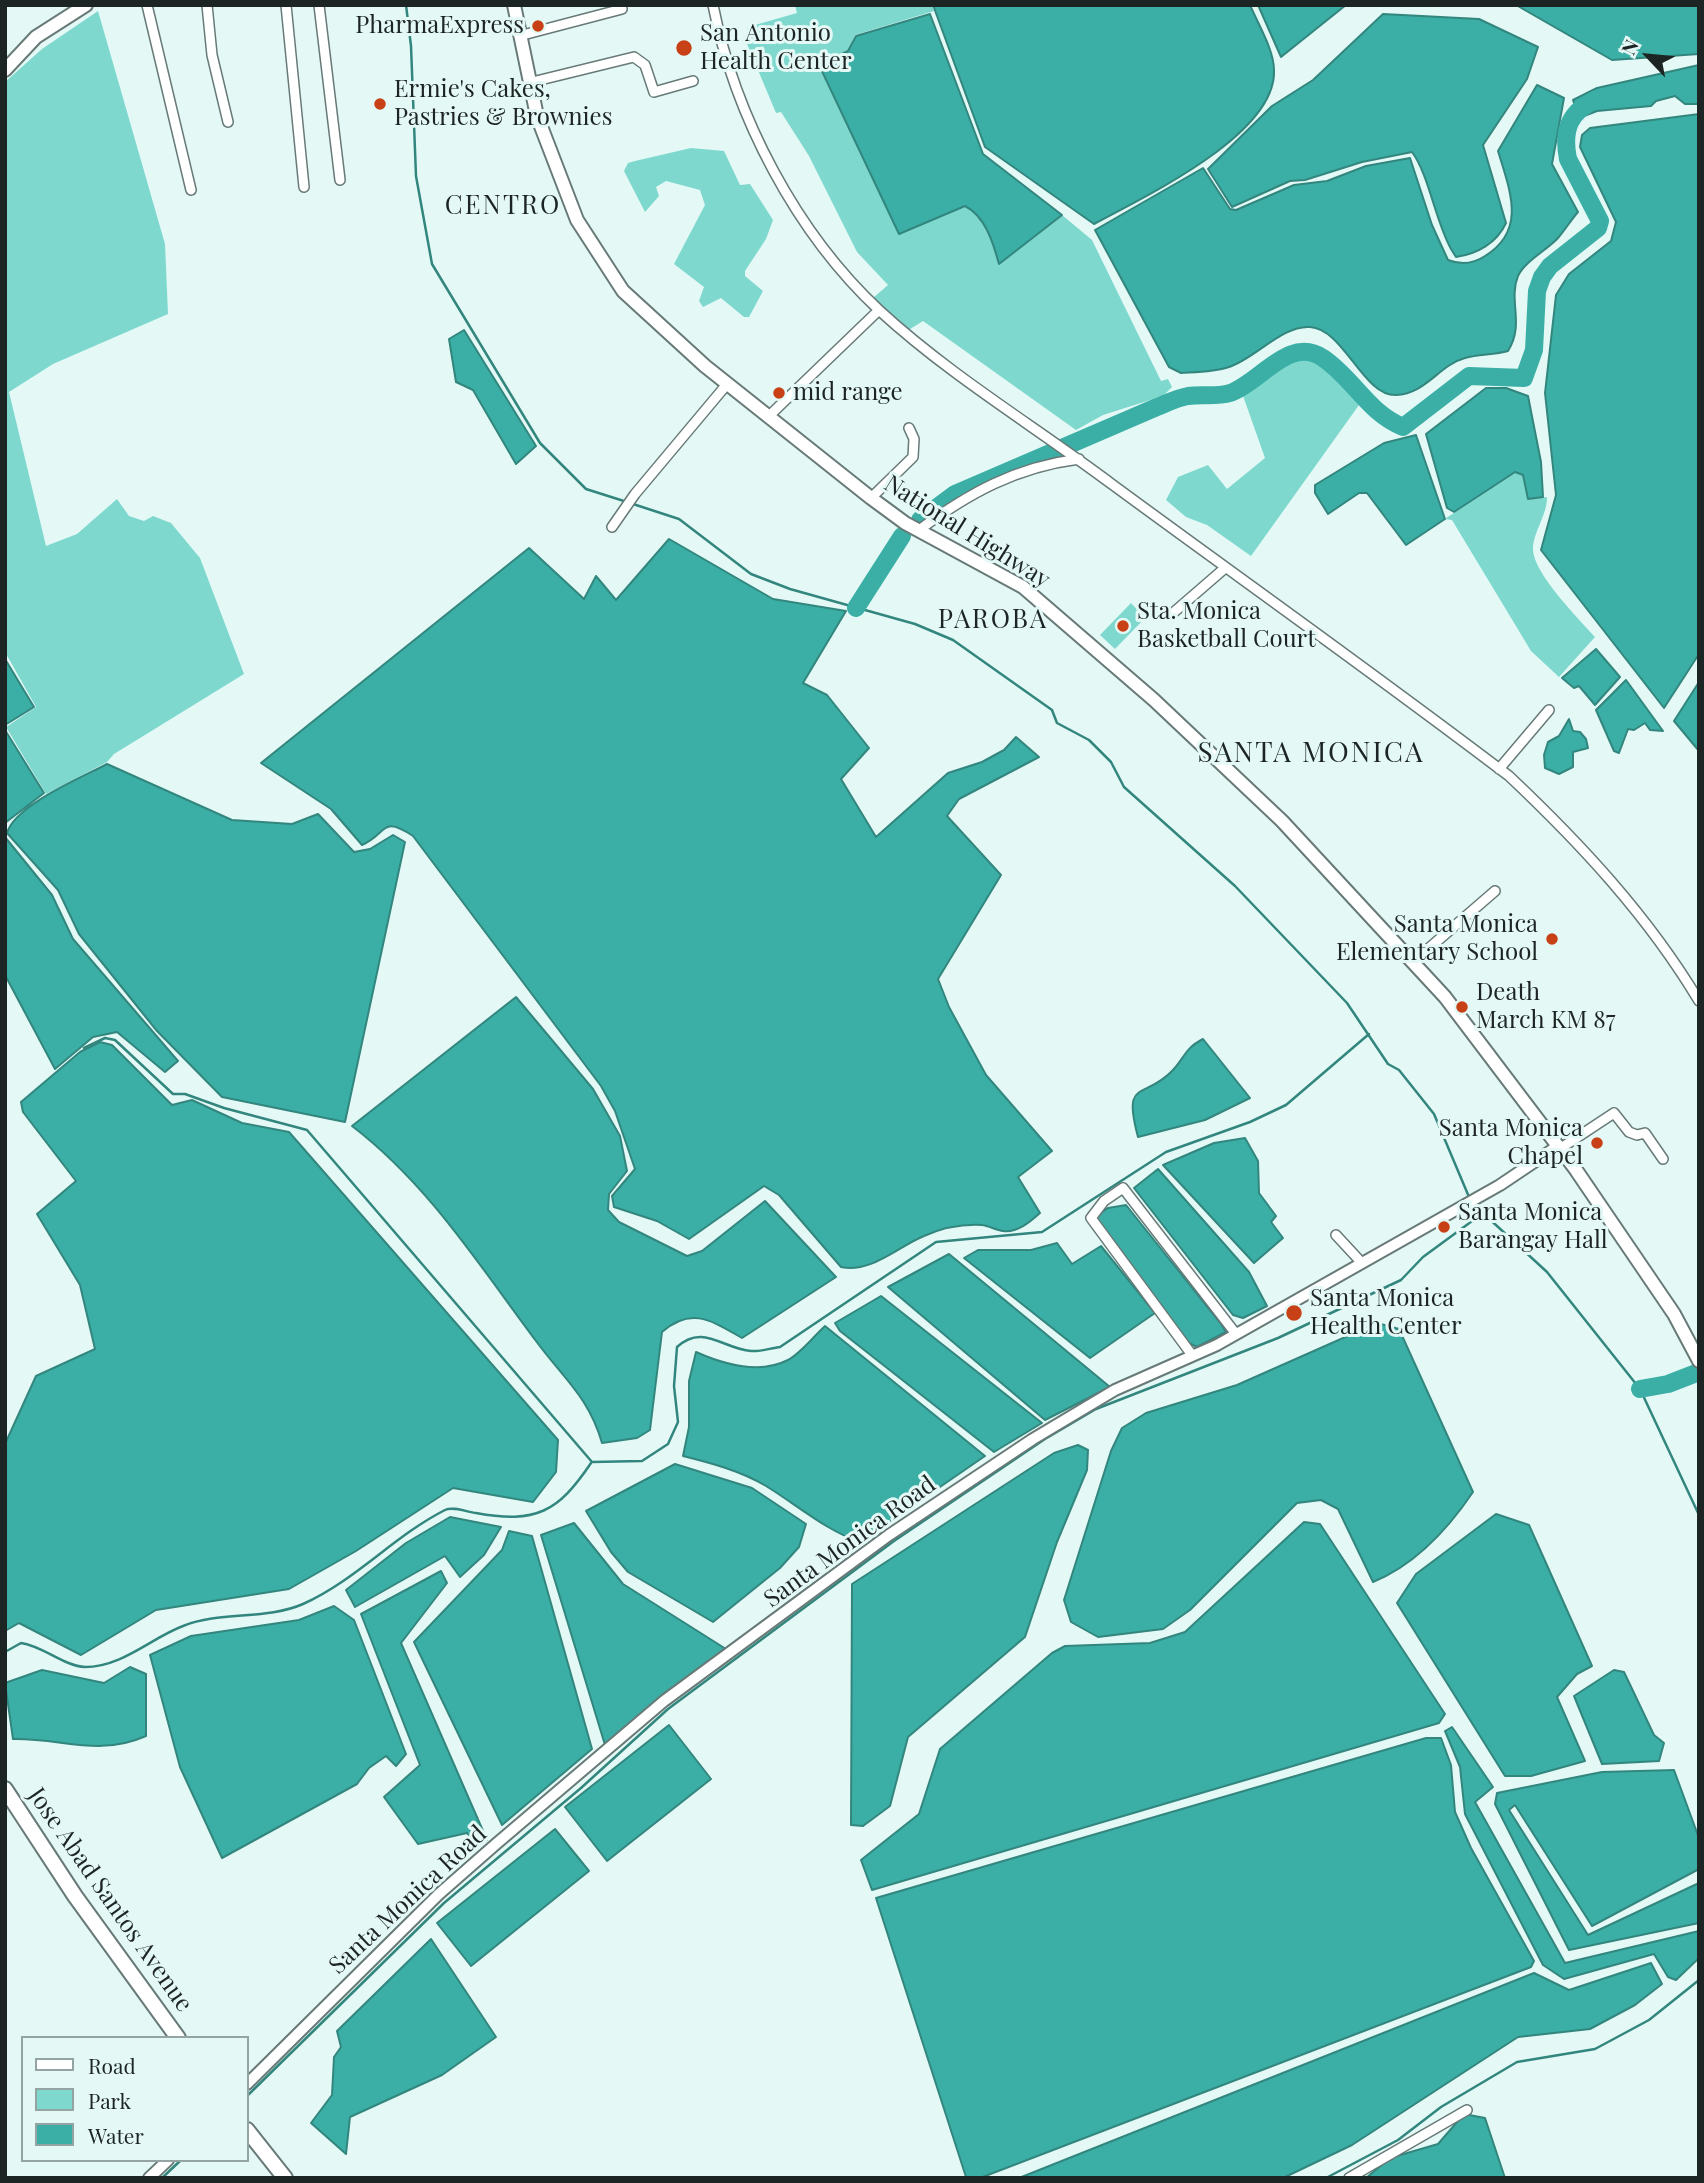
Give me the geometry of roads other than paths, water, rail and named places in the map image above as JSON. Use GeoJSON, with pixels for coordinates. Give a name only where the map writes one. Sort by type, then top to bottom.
{"type":"FeatureCollection","features":[{"type":"Feature","properties":{"kind":"highway","name":"Jose Abad Santos Avenue"},"geometry":{"type":"LineString","coordinates":[[5,1788],[75,1896],[177,2036]]}},
{"type":"Feature","properties":{"kind":"highway"},"geometry":{"type":"LineString","coordinates":[[248,2131],[285,2178]]}},
{"type":"Feature","properties":{"kind":"main road"},"geometry":{"type":"LineString","coordinates":[[5,70],[36,37],[86,5]]}},
{"type":"Feature","properties":{"kind":"main road","name":"National Highway"},"geometry":{"type":"LineString","coordinates":[[514,5],[537,116],[577,220],[623,291],[729,383],[871,498],[919,530],[1023,587],[1154,700],[1282,821],[1445,998],[1560,1147],[1683,1331],[1699,1361]]}},
{"type":"Feature","properties":{"kind":"street"},"geometry":{"type":"LineString","coordinates":[[147,5],[191,190]]}},
{"type":"Feature","properties":{"kind":"street"},"geometry":{"type":"LineString","coordinates":[[207,5],[212,55],[228,122]]}},
{"type":"Feature","properties":{"kind":"street"},"geometry":{"type":"LineString","coordinates":[[286,5],[304,187]]}},
{"type":"Feature","properties":{"kind":"street"},"geometry":{"type":"LineString","coordinates":[[319,5],[340,180]]}},
{"type":"Feature","properties":{"kind":"street"},"geometry":{"type":"LineString","coordinates":[[713,5],[723,56],[760,149],[814,235],[879,310],[991,399],[1079,459],[1499,769],[1591,856],[1671,954],[1699,1001]]}},
{"type":"Feature","properties":{"kind":"street"},"geometry":{"type":"LineString","coordinates":[[519,36],[622,9]]}},
{"type":"Feature","properties":{"kind":"street"},"geometry":{"type":"LineString","coordinates":[[528,82],[634,57],[645,65],[654,92],[693,81]]}},
{"type":"Feature","properties":{"kind":"street"},"geometry":{"type":"LineString","coordinates":[[770,415],[879,310]]}},
{"type":"Feature","properties":{"kind":"street"},"geometry":{"type":"LineString","coordinates":[[612,527],[635,494],[729,383]]}},
{"type":"Feature","properties":{"kind":"street"},"geometry":{"type":"LineString","coordinates":[[871,498],[913,457],[914,439],[909,428]]}},
{"type":"Feature","properties":{"kind":"street"},"geometry":{"type":"LineString","coordinates":[[919,530],[960,499],[999,481],[1052,463],[1079,459]]}},
{"type":"Feature","properties":{"kind":"street"},"geometry":{"type":"LineString","coordinates":[[1173,614],[1225,568]]}},
{"type":"Feature","properties":{"kind":"street"},"geometry":{"type":"LineString","coordinates":[[1499,769],[1549,710]]}},
{"type":"Feature","properties":{"kind":"street"},"geometry":{"type":"LineString","coordinates":[[1413,962],[1495,891]]}},
{"type":"Feature","properties":{"kind":"street"},"geometry":{"type":"LineString","coordinates":[[1560,1147],[1614,1113],[1629,1132],[1637,1135],[1644,1133],[1662,1158]]}},
{"type":"Feature","properties":{"kind":"street","name":"Santa Monica Road"},"geometry":{"type":"LineString","coordinates":[[248,2083],[439,1894],[664,1701],[889,1535],[1033,1439],[1115,1391],[1236,1334],[1471,1201],[1560,1147]]}},
{"type":"Feature","properties":{"kind":"street"},"geometry":{"type":"LineString","coordinates":[[1192,1355],[1091,1218],[1104,1201],[1123,1188],[1236,1334]]}},
{"type":"Feature","properties":{"kind":"street"},"geometry":{"type":"LineString","coordinates":[[1336,1235],[1361,1262]]}},
{"type":"Feature","properties":{"kind":"street"},"geometry":{"type":"LineString","coordinates":[[1349,2178],[1467,2110]]}},
{"type":"Feature","properties":{"kind":"street"},"geometry":{"type":"LineString","coordinates":[[149,2178],[166,2162]]}},
{"type":"Feature","properties":{"kind":"water"},"geometry":{"type":"Polygon","coordinates":[[[933,5],[1250,5],[1269,46],[1273,62],[1269,94],[1254,118],[1204,161],[1094,224],[985,147],[933,5]]]}},
{"type":"Feature","properties":{"kind":"water"},"geometry":{"type":"Polygon","coordinates":[[[1258,5],[1346,5],[1281,57],[1258,5]]]}},
{"type":"Feature","properties":{"kind":"water"},"geometry":{"type":"Polygon","coordinates":[[[1516,5],[1699,5],[1699,54],[1612,60],[1516,5]]]}},
{"type":"Feature","properties":{"kind":"water"},"geometry":{"type":"Polygon","coordinates":[[[930,14],[983,154],[1062,215],[999,264],[983,223],[965,206],[899,234],[819,65],[848,51],[856,36],[930,14]]]}},
{"type":"Feature","properties":{"kind":"water"},"geometry":{"type":"Polygon","coordinates":[[[1383,14],[1479,19],[1538,47],[1527,79],[1483,145],[1506,223],[1492,242],[1471,253],[1456,257],[1451,249],[1423,173],[1412,152],[1362,162],[1305,180],[1290,181],[1232,207],[1208,169],[1272,106],[1313,80],[1383,14]]]}},
{"type":"Feature","properties":{"kind":"water"},"geometry":{"type":"Polygon","coordinates":[[[1699,65],[1699,104],[1685,104],[1675,96],[1656,101],[1651,106],[1597,111],[1579,118],[1573,100],[1597,88],[1699,65]]]}},
{"type":"Feature","properties":{"kind":"water"},"geometry":{"type":"Polygon","coordinates":[[[1537,85],[1564,98],[1552,164],[1578,212],[1558,238],[1526,265],[1518,276],[1515,285],[1515,331],[1508,351],[1456,362],[1424,385],[1407,393],[1396,395],[1373,385],[1333,339],[1310,327],[1289,331],[1239,363],[1223,369],[1181,373],[1169,367],[1095,230],[1203,168],[1230,209],[1236,210],[1294,185],[1327,181],[1366,166],[1410,158],[1432,225],[1448,260],[1458,263],[1476,261],[1498,246],[1511,222],[1510,195],[1498,151],[1537,85]]]}},
{"type":"Feature","properties":{"kind":"water"},"geometry":{"type":"Polygon","coordinates":[[[1699,114],[1699,654],[1664,708],[1541,550],[1556,495],[1545,393],[1556,295],[1569,274],[1611,241],[1616,222],[1580,147],[1582,135],[1590,128],[1699,114]]]}},
{"type":"Feature","properties":{"kind":"water"},"geometry":{"type":"Polygon","coordinates":[[[464,330],[536,446],[516,464],[473,390],[456,382],[449,339],[464,330]]]}},
{"type":"Feature","properties":{"kind":"water"},"geometry":{"type":"Polygon","coordinates":[[[1486,388],[1506,388],[1528,396],[1541,462],[1543,497],[1528,499],[1523,475],[1515,472],[1454,512],[1447,508],[1426,434],[1486,388]]]}},
{"type":"Feature","properties":{"kind":"water"},"geometry":{"type":"Polygon","coordinates":[[[1416,435],[1445,519],[1406,545],[1367,493],[1359,493],[1328,514],[1315,493],[1315,485],[1384,443],[1416,435]]]}},
{"type":"Feature","properties":{"kind":"water"},"geometry":{"type":"Polygon","coordinates":[[[669,539],[773,599],[846,611],[803,683],[827,695],[869,748],[841,779],[876,837],[948,773],[982,762],[1004,750],[1016,737],[1039,757],[959,799],[947,816],[1001,875],[938,979],[949,1007],[986,1075],[1052,1151],[1018,1177],[1040,1213],[1023,1226],[1008,1231],[982,1225],[945,1229],[914,1240],[873,1263],[852,1268],[841,1267],[779,1195],[764,1186],[689,1239],[657,1221],[614,1207],[612,1196],[635,1169],[615,1111],[601,1086],[413,836],[390,826],[362,845],[331,809],[261,763],[529,548],[584,599],[596,576],[616,600],[669,539]]]}},
{"type":"Feature","properties":{"kind":"water"},"geometry":{"type":"Polygon","coordinates":[[[1596,649],[1620,677],[1595,705],[1579,686],[1574,688],[1562,678],[1596,649]]]}},
{"type":"Feature","properties":{"kind":"water"},"geometry":{"type":"Polygon","coordinates":[[[5,659],[34,707],[5,725],[5,659]]]}},
{"type":"Feature","properties":{"kind":"water"},"geometry":{"type":"Polygon","coordinates":[[[1626,680],[1663,731],[1650,730],[1645,723],[1634,730],[1628,729],[1619,753],[1614,751],[1596,710],[1626,680]]]}},
{"type":"Feature","properties":{"kind":"water"},"geometry":{"type":"Polygon","coordinates":[[[1699,682],[1699,751],[1674,721],[1699,682]]]}},
{"type":"Feature","properties":{"kind":"water"},"geometry":{"type":"Polygon","coordinates":[[[1569,719],[1573,731],[1580,732],[1586,739],[1588,748],[1573,752],[1573,767],[1559,774],[1545,768],[1544,755],[1548,742],[1559,736],[1569,719]]]}},
{"type":"Feature","properties":{"kind":"water"},"geometry":{"type":"Polygon","coordinates":[[[5,730],[44,793],[5,823],[5,730]]]}},
{"type":"Feature","properties":{"kind":"water"},"geometry":{"type":"Polygon","coordinates":[[[107,764],[232,820],[292,824],[318,814],[354,852],[370,849],[393,835],[405,842],[345,1122],[222,1097],[157,1031],[79,934],[58,890],[7,833],[22,812],[35,803],[107,764]]]}},
{"type":"Feature","properties":{"kind":"water"},"geometry":{"type":"Polygon","coordinates":[[[5,837],[52,895],[73,939],[178,1061],[165,1072],[117,1032],[93,1037],[55,1069],[5,975],[5,837]]]}},
{"type":"Feature","properties":{"kind":"water"},"geometry":{"type":"Polygon","coordinates":[[[516,997],[593,1089],[620,1136],[627,1171],[609,1194],[608,1210],[619,1222],[687,1256],[702,1251],[765,1201],[836,1277],[742,1338],[721,1326],[693,1318],[673,1324],[662,1332],[650,1430],[637,1438],[602,1443],[583,1400],[429,1199],[405,1173],[352,1126],[516,997]]]}},
{"type":"Feature","properties":{"kind":"water"},"geometry":{"type":"Polygon","coordinates":[[[1203,1039],[1250,1098],[1205,1120],[1138,1137],[1134,1098],[1163,1079],[1189,1050],[1203,1039]]]}},
{"type":"Feature","properties":{"kind":"water"},"geometry":{"type":"Polygon","coordinates":[[[100,1042],[112,1045],[172,1105],[192,1100],[242,1123],[289,1132],[558,1440],[556,1472],[533,1502],[453,1488],[356,1551],[289,1589],[156,1610],[81,1655],[19,1623],[5,1631],[5,1444],[36,1376],[95,1349],[80,1285],[37,1214],[76,1181],[23,1112],[21,1102],[80,1052],[100,1042]]]}},
{"type":"Feature","properties":{"kind":"water"},"geometry":{"type":"Polygon","coordinates":[[[1245,1138],[1258,1161],[1259,1193],[1276,1216],[1271,1222],[1283,1238],[1254,1263],[1163,1165],[1214,1143],[1245,1138]]]}},
{"type":"Feature","properties":{"kind":"water"},"geometry":{"type":"Polygon","coordinates":[[[1158,1169],[1249,1272],[1267,1306],[1243,1318],[1233,1315],[1134,1188],[1158,1169]]]}},
{"type":"Feature","properties":{"kind":"water"},"geometry":{"type":"Polygon","coordinates":[[[1126,1205],[1226,1332],[1197,1347],[1189,1343],[1093,1218],[1108,1208],[1126,1205]]]}},
{"type":"Feature","properties":{"kind":"water"},"geometry":{"type":"Polygon","coordinates":[[[1057,1243],[1072,1264],[1101,1246],[1155,1313],[1090,1358],[964,1258],[978,1250],[1031,1250],[1057,1243]]]}},
{"type":"Feature","properties":{"kind":"water"},"geometry":{"type":"Polygon","coordinates":[[[949,1254],[1110,1387],[1045,1420],[888,1287],[949,1254]]]}},
{"type":"Feature","properties":{"kind":"water"},"geometry":{"type":"Polygon","coordinates":[[[881,1296],[1042,1423],[994,1452],[840,1331],[835,1323],[881,1296]]]}},
{"type":"Feature","properties":{"kind":"water"},"geometry":{"type":"Polygon","coordinates":[[[1377,1323],[1399,1329],[1473,1492],[1453,1519],[1417,1556],[1373,1582],[1338,1509],[1321,1500],[1297,1503],[1190,1610],[1163,1629],[1098,1637],[1071,1622],[1064,1600],[1111,1451],[1122,1428],[1146,1413],[1237,1385],[1377,1323]]]}},
{"type":"Feature","properties":{"kind":"water"},"geometry":{"type":"Polygon","coordinates":[[[825,1326],[985,1456],[860,1542],[823,1524],[778,1493],[746,1476],[683,1456],[689,1427],[689,1381],[696,1352],[741,1366],[765,1367],[788,1360],[825,1326]]]}},
{"type":"Feature","properties":{"kind":"water"},"geometry":{"type":"Polygon","coordinates":[[[1078,1445],[1088,1450],[1087,1470],[1057,1542],[1025,1637],[908,1737],[890,1806],[863,1826],[851,1825],[852,1584],[1054,1453],[1078,1445]]]}},
{"type":"Feature","properties":{"kind":"water"},"geometry":{"type":"Polygon","coordinates":[[[675,1464],[752,1488],[806,1524],[799,1547],[780,1568],[713,1622],[628,1572],[611,1552],[586,1511],[675,1464]]]}},
{"type":"Feature","properties":{"kind":"water"},"geometry":{"type":"Polygon","coordinates":[[[1496,1514],[1529,1525],[1592,1666],[1577,1674],[1557,1697],[1585,1761],[1531,1776],[1505,1776],[1397,1603],[1416,1574],[1496,1514]]]}},
{"type":"Feature","properties":{"kind":"water"},"geometry":{"type":"Polygon","coordinates":[[[450,1517],[501,1527],[484,1555],[460,1577],[445,1556],[355,1607],[346,1590],[406,1543],[450,1517]]]}},
{"type":"Feature","properties":{"kind":"water"},"geometry":{"type":"Polygon","coordinates":[[[1304,1522],[1320,1524],[1445,1714],[1439,1723],[872,1890],[861,1860],[919,1814],[940,1749],[1052,1653],[1065,1646],[1150,1643],[1185,1632],[1304,1522]]]}},
{"type":"Feature","properties":{"kind":"water"},"geometry":{"type":"Polygon","coordinates":[[[574,1523],[623,1584],[726,1649],[665,1693],[605,1745],[541,1535],[574,1523]]]}},
{"type":"Feature","properties":{"kind":"water"},"geometry":{"type":"Polygon","coordinates":[[[509,1531],[532,1536],[592,1749],[502,1825],[414,1642],[502,1550],[509,1531]]]}},
{"type":"Feature","properties":{"kind":"water"},"geometry":{"type":"Polygon","coordinates":[[[441,1571],[447,1583],[401,1643],[487,1840],[475,1844],[467,1833],[418,1844],[384,1797],[420,1765],[361,1614],[441,1571]]]}},
{"type":"Feature","properties":{"kind":"water"},"geometry":{"type":"Polygon","coordinates":[[[334,1606],[354,1620],[406,1754],[396,1766],[386,1756],[369,1768],[357,1784],[222,1858],[180,1767],[150,1655],[191,1636],[299,1620],[334,1606]]]}},
{"type":"Feature","properties":{"kind":"water"},"geometry":{"type":"Polygon","coordinates":[[[130,1667],[146,1674],[146,1736],[129,1742],[96,1746],[13,1739],[5,1683],[42,1670],[104,1683],[130,1667]]]}},
{"type":"Feature","properties":{"kind":"water"},"geometry":{"type":"Polygon","coordinates":[[[1614,1670],[1624,1672],[1654,1735],[1664,1743],[1659,1761],[1602,1764],[1574,1696],[1614,1670]]]}},
{"type":"Feature","properties":{"kind":"water"},"geometry":{"type":"Polygon","coordinates":[[[669,1725],[711,1779],[607,1861],[565,1807],[669,1725]]]}},
{"type":"Feature","properties":{"kind":"water"},"geometry":{"type":"Polygon","coordinates":[[[1452,1727],[1493,1787],[1475,1802],[1565,1963],[1699,1931],[1699,1958],[1676,1980],[1668,1977],[1654,1954],[1564,1979],[1543,1965],[1465,1814],[1460,1767],[1445,1731],[1452,1727]]]}},
{"type":"Feature","properties":{"kind":"water"},"geometry":{"type":"Polygon","coordinates":[[[1426,1738],[1441,1738],[1451,1765],[1455,1812],[1471,1848],[1534,1961],[1531,1967],[980,2178],[966,2177],[876,1898],[1426,1738]]]}},
{"type":"Feature","properties":{"kind":"water"},"geometry":{"type":"Polygon","coordinates":[[[1674,1770],[1699,1838],[1699,1869],[1592,1926],[1515,1805],[1509,1810],[1588,1935],[1699,1883],[1699,1923],[1569,1950],[1495,1804],[1497,1793],[1602,1772],[1674,1770]]]}},
{"type":"Feature","properties":{"kind":"water"},"geometry":{"type":"Polygon","coordinates":[[[555,1829],[589,1871],[471,1966],[437,1923],[555,1829]]]}},
{"type":"Feature","properties":{"kind":"water"},"geometry":{"type":"Polygon","coordinates":[[[431,1939],[496,2037],[442,2075],[350,2117],[346,2154],[311,2123],[332,2095],[334,2057],[341,2047],[337,2031],[431,1939]]]}},
{"type":"Feature","properties":{"kind":"water"},"geometry":{"type":"Polygon","coordinates":[[[1651,1963],[1662,1984],[1635,2005],[1590,2029],[1518,2037],[1352,2145],[1283,2178],[1019,2178],[1534,1973],[1569,1990],[1651,1963]]]}},
{"type":"Feature","properties":{"kind":"water"},"geometry":{"type":"Polygon","coordinates":[[[1464,2114],[1485,2118],[1505,2178],[1366,2178],[1390,2158],[1438,2144],[1464,2114]]]}},
{"type":"Feature","properties":{"kind":"waterway"},"geometry":{"type":"LineString","coordinates":[[406,5],[411,46],[416,176],[432,264],[540,443],[586,489],[627,502]]}},
{"type":"Feature","properties":{"kind":"waterway"},"geometry":{"type":"LineString","coordinates":[[920,520],[955,494],[1176,399],[1230,393],[1275,363],[1298,352],[1311,352],[1323,358],[1380,413],[1403,427],[1469,376],[1524,378],[1534,350],[1537,291],[1542,277],[1550,266],[1598,228],[1600,221],[1568,159],[1566,148],[1567,130],[1574,115],[1597,99]]}},
{"type":"Feature","properties":{"kind":"waterway"},"geometry":{"type":"LineString","coordinates":[[633,504],[679,519],[751,574],[790,589],[915,624],[953,640],[1052,710],[1057,723],[1089,740],[1111,762],[1124,787],[1235,886],[1347,1003],[1388,1064],[1399,1070],[1434,1114],[1469,1197]]}},
{"type":"Feature","properties":{"kind":"waterway"},"geometry":{"type":"LineString","coordinates":[[856,608],[902,536]]}},
{"type":"Feature","properties":{"kind":"waterway"},"geometry":{"type":"LineString","coordinates":[[84,1048],[105,1038],[115,1040],[173,1094],[185,1094],[224,1108],[307,1130],[592,1462],[642,1461],[668,1444],[678,1422],[674,1386],[677,1347],[686,1340],[704,1337],[751,1351],[780,1347],[936,1242],[1042,1232],[1166,1152],[1250,1122],[1286,1105],[1369,1034]]}},
{"type":"Feature","properties":{"kind":"waterway"},"geometry":{"type":"LineString","coordinates":[[1472,1203],[1547,1272],[1640,1389],[1699,1515]]}},
{"type":"Feature","properties":{"kind":"waterway"},"geometry":{"type":"LineString","coordinates":[[248,2095],[444,1903],[581,1788],[668,1709],[894,1541],[1045,1439],[1096,1409],[1278,1338],[1401,1280],[1423,1257],[1483,1213]]}},
{"type":"Feature","properties":{"kind":"waterway"},"geometry":{"type":"LineString","coordinates":[[1640,1389],[1668,1384],[1699,1372]]}},
{"type":"Feature","properties":{"kind":"waterway"},"geometry":{"type":"LineString","coordinates":[[5,1652],[21,1643],[77,1666],[99,1666],[124,1657],[171,1631],[197,1621],[289,1609],[340,1583],[409,1532],[445,1510],[515,1517],[544,1510],[568,1493],[591,1463]]}},
{"type":"Feature","properties":{"kind":"waterway"},"geometry":{"type":"LineString","coordinates":[[1326,2178],[1398,2140],[1441,2107],[1517,2062],[1595,2049],[1649,2020],[1699,1980]]}},
{"type":"Feature","properties":{"kind":"waterway"},"geometry":{"type":"LineString","coordinates":[[162,2178],[179,2162]]}},
{"type":"Feature","properties":{"kind":"place","name":"PharmaExpress"},"geometry":{"type":"Point","coordinates":[538,26]}},
{"type":"Feature","properties":{"kind":"place","name":"San Antonio Health Center"},"geometry":{"type":"Point","coordinates":[684,48]}},
{"type":"Feature","properties":{"kind":"place","name":"Ermie's Cakes, Pastries & Brownies"},"geometry":{"type":"Point","coordinates":[380,104]}},
{"type":"Feature","properties":{"kind":"place","name":"mid range"},"geometry":{"type":"Point","coordinates":[779,393]}},
{"type":"Feature","properties":{"kind":"place","name":"Sta. Monica Basketball Court"},"geometry":{"type":"Point","coordinates":[1123,626]}},
{"type":"Feature","properties":{"kind":"place","name":"Santa Monica Elementary School"},"geometry":{"type":"Point","coordinates":[1552,939]}},
{"type":"Feature","properties":{"kind":"place","name":"Death March KM 87"},"geometry":{"type":"Point","coordinates":[1462,1007]}},
{"type":"Feature","properties":{"kind":"place","name":"Santa Monica Chapel"},"geometry":{"type":"Point","coordinates":[1597,1143]}},
{"type":"Feature","properties":{"kind":"place","name":"Santa Monica Barangay Hall"},"geometry":{"type":"Point","coordinates":[1444,1227]}},
{"type":"Feature","properties":{"kind":"place","name":"Santa Monica Health Center"},"geometry":{"type":"Point","coordinates":[1294,1313]}},
{"type":"Feature","properties":{"kind":"district","name":"CENTRO"},"geometry":{"type":"Point","coordinates":[503,206]}},
{"type":"Feature","properties":{"kind":"district","name":"PAROBA"},"geometry":{"type":"Point","coordinates":[993,620]}},
{"type":"Feature","properties":{"kind":"district","name":"SANTA MONICA"},"geometry":{"type":"Point","coordinates":[1311,753]}}]}
